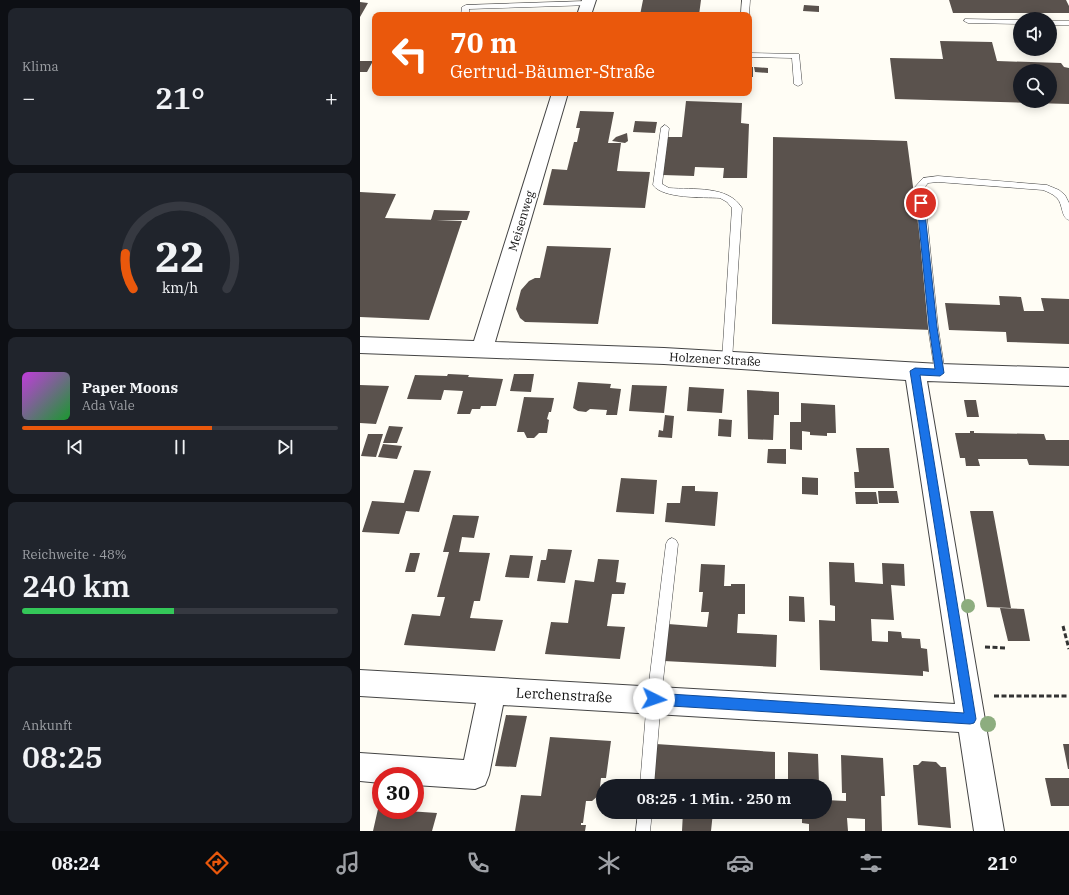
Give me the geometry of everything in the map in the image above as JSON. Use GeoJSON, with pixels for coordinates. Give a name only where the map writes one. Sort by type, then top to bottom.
{"type":"FeatureCollection","features":[{"type":"Feature","properties":{"kind":"street","name":"Meisenweg"},"geometry":{"type":"LineString","coordinates":[[482,349],[559,96]]}},
{"type":"Feature","properties":{"kind":"street","name":"Holzener Straße"},"geometry":{"type":"LineString","coordinates":[[360,345],[727,360],[940,373],[1069,377]]}},
{"type":"Feature","properties":{"kind":"street"},"geometry":{"type":"LineString","coordinates":[[915,371],[989,831]]}},
{"type":"Feature","properties":{"kind":"street","name":"Lerchenstraße"},"geometry":{"type":"LineString","coordinates":[[360,683],[654,699],[969,707]]}},
{"type":"Feature","properties":{"kind":"street"},"geometry":{"type":"LineString","coordinates":[[360,767],[475,775],[492,691]]}},
{"type":"Feature","properties":{"kind":"lane"},"geometry":{"type":"LineString","coordinates":[[745,12],[746,0]]}},
{"type":"Feature","properties":{"kind":"lane"},"geometry":{"type":"LineString","coordinates":[[465,12],[466,7],[587,6]]}},
{"type":"Feature","properties":{"kind":"lane"},"geometry":{"type":"LineString","coordinates":[[968,21],[1013,22]]}},
{"type":"Feature","properties":{"kind":"lane"},"geometry":{"type":"LineString","coordinates":[[1057,23],[1069,23]]}},
{"type":"Feature","properties":{"kind":"lane"},"geometry":{"type":"LineString","coordinates":[[752,55],[796,56],[798,84]]}},
{"type":"Feature","properties":{"kind":"lane"},"geometry":{"type":"LineString","coordinates":[[665,128],[657,185],[667,191],[721,195],[728,198],[737,208],[727,360]]}},
{"type":"Feature","properties":{"kind":"lane"},"geometry":{"type":"LineString","coordinates":[[940,373],[933,327],[919,187],[926,180],[938,179],[1044,186],[1057,191],[1064,200],[1069,217]]}},
{"type":"Feature","properties":{"kind":"lane"},"geometry":{"type":"LineString","coordinates":[[648,779],[654,699],[672,544]]}},
{"type":"Feature","properties":{"kind":"lane"},"geometry":{"type":"LineString","coordinates":[[643,831],[644,819]]}},
{"type":"Feature","properties":{"kind":"path"},"geometry":{"type":"LineString","coordinates":[[1064,626],[1069,649]]}},
{"type":"Feature","properties":{"kind":"path"},"geometry":{"type":"LineString","coordinates":[[969,707],[1069,696]]}},
{"type":"Feature","properties":{"kind":"building"},"geometry":{"type":"Polygon","coordinates":[[[643,0],[701,0],[699,12],[641,12],[643,0]]]}},
{"type":"Feature","properties":{"kind":"building"},"geometry":{"type":"Polygon","coordinates":[[[949,0],[1066,0],[1069,6],[1069,13],[953,13],[949,0]]]}},
{"type":"Feature","properties":{"kind":"building"},"geometry":{"type":"Polygon","coordinates":[[[360,2],[368,3],[360,17],[360,2]]]}},
{"type":"Feature","properties":{"kind":"building"},"geometry":{"type":"Polygon","coordinates":[[[804,5],[819,6],[819,12],[803,11],[804,5]]]}},
{"type":"Feature","properties":{"kind":"building"},"geometry":{"type":"Polygon","coordinates":[[[940,41],[992,42],[997,61],[1061,63],[1064,67],[1069,68],[1069,104],[1057,104],[1057,64],[1013,64],[1013,102],[895,99],[890,58],[943,59],[940,41]]]}},
{"type":"Feature","properties":{"kind":"building"},"geometry":{"type":"Polygon","coordinates":[[[360,61],[372,61],[367,72],[360,72],[360,61]]]}},
{"type":"Feature","properties":{"kind":"building"},"geometry":{"type":"Polygon","coordinates":[[[754,67],[768,68],[768,73],[755,72],[754,67]]]}},
{"type":"Feature","properties":{"kind":"building"},"geometry":{"type":"Polygon","coordinates":[[[686,101],[742,103],[741,123],[749,124],[747,178],[723,178],[724,168],[695,167],[694,176],[663,175],[668,137],[682,137],[686,101]]]}},
{"type":"Feature","properties":{"kind":"building"},"geometry":{"type":"Polygon","coordinates":[[[580,111],[614,112],[608,143],[621,143],[617,171],[650,172],[645,208],[543,205],[552,169],[567,170],[574,142],[577,142],[580,128],[576,128],[580,111]]]}},
{"type":"Feature","properties":{"kind":"building"},"geometry":{"type":"Polygon","coordinates":[[[635,121],[657,122],[655,133],[633,132],[635,121]]]}},
{"type":"Feature","properties":{"kind":"building"},"geometry":{"type":"Polygon","coordinates":[[[627,133],[628,141],[625,143],[612,141],[616,137],[627,133]]]}},
{"type":"Feature","properties":{"kind":"building"},"geometry":{"type":"Polygon","coordinates":[[[773,137],[907,141],[932,330],[772,324],[773,137]]]}},
{"type":"Feature","properties":{"kind":"building"},"geometry":{"type":"Polygon","coordinates":[[[360,192],[396,194],[385,218],[462,221],[429,320],[360,317],[360,192]]]}},
{"type":"Feature","properties":{"kind":"building"},"geometry":{"type":"Polygon","coordinates":[[[434,210],[470,211],[467,220],[431,220],[434,210]]]}},
{"type":"Feature","properties":{"kind":"building"},"geometry":{"type":"Polygon","coordinates":[[[547,246],[611,248],[598,324],[525,322],[520,318],[516,309],[521,290],[529,281],[535,278],[540,278],[547,246]]]}},
{"type":"Feature","properties":{"kind":"building"},"geometry":{"type":"Polygon","coordinates":[[[999,296],[1021,297],[1024,311],[1044,311],[1041,298],[1069,299],[1069,344],[1007,342],[1006,332],[949,330],[945,303],[1000,305],[999,296]]]}},
{"type":"Feature","properties":{"kind":"building"},"geometry":{"type":"Polygon","coordinates":[[[448,374],[503,379],[496,406],[481,406],[480,409],[472,409],[470,414],[457,414],[463,391],[444,390],[441,400],[407,399],[415,375],[447,376],[448,374]]]}},
{"type":"Feature","properties":{"kind":"building"},"geometry":{"type":"Polygon","coordinates":[[[514,374],[534,374],[531,392],[510,391],[514,374]]]}},
{"type":"Feature","properties":{"kind":"building"},"geometry":{"type":"Polygon","coordinates":[[[578,382],[611,384],[610,388],[621,389],[617,415],[606,415],[607,410],[590,409],[586,412],[578,411],[573,408],[578,382]]]}},
{"type":"Feature","properties":{"kind":"building"},"geometry":{"type":"Polygon","coordinates":[[[360,385],[389,386],[376,424],[360,423],[360,385]]]}},
{"type":"Feature","properties":{"kind":"building"},"geometry":{"type":"Polygon","coordinates":[[[632,385],[667,386],[664,413],[629,411],[632,385]]]}},
{"type":"Feature","properties":{"kind":"building"},"geometry":{"type":"Polygon","coordinates":[[[689,387],[724,389],[722,413],[687,411],[689,387]]]}},
{"type":"Feature","properties":{"kind":"building"},"geometry":{"type":"Polygon","coordinates":[[[747,390],[779,392],[779,415],[774,415],[773,440],[748,439],[747,390]]]}},
{"type":"Feature","properties":{"kind":"building"},"geometry":{"type":"Polygon","coordinates":[[[524,397],[554,398],[551,412],[549,412],[547,419],[549,420],[547,433],[539,433],[534,438],[527,438],[524,432],[517,432],[524,397]]]}},
{"type":"Feature","properties":{"kind":"building"},"geometry":{"type":"Polygon","coordinates":[[[964,400],[976,400],[979,417],[967,417],[964,400]]]}},
{"type":"Feature","properties":{"kind":"building"},"geometry":{"type":"Polygon","coordinates":[[[801,403],[835,405],[836,433],[827,433],[827,436],[810,435],[810,432],[802,431],[802,450],[790,449],[790,422],[801,422],[801,403]]]}},
{"type":"Feature","properties":{"kind":"building"},"geometry":{"type":"Polygon","coordinates":[[[665,415],[674,416],[672,438],[658,437],[659,430],[663,431],[665,415]]]}},
{"type":"Feature","properties":{"kind":"building"},"geometry":{"type":"Polygon","coordinates":[[[719,419],[732,420],[731,437],[718,436],[719,419]]]}},
{"type":"Feature","properties":{"kind":"building"},"geometry":{"type":"Polygon","coordinates":[[[389,426],[403,427],[397,443],[383,443],[389,426]]]}},
{"type":"Feature","properties":{"kind":"building"},"geometry":{"type":"Polygon","coordinates":[[[970,431],[974,431],[974,433],[1044,434],[1046,440],[1069,440],[1069,466],[1029,465],[1027,459],[978,459],[980,466],[966,466],[965,458],[960,458],[955,433],[970,433],[970,431]]]}},
{"type":"Feature","properties":{"kind":"building"},"geometry":{"type":"Polygon","coordinates":[[[368,434],[383,434],[376,457],[361,456],[368,434]]]}},
{"type":"Feature","properties":{"kind":"building"},"geometry":{"type":"Polygon","coordinates":[[[383,444],[402,446],[397,459],[378,457],[383,444]]]}},
{"type":"Feature","properties":{"kind":"building"},"geometry":{"type":"Polygon","coordinates":[[[856,448],[889,448],[894,488],[855,488],[854,472],[859,472],[856,448]]]}},
{"type":"Feature","properties":{"kind":"building"},"geometry":{"type":"Polygon","coordinates":[[[768,449],[786,449],[786,464],[767,463],[768,449]]]}},
{"type":"Feature","properties":{"kind":"building"},"geometry":{"type":"Polygon","coordinates":[[[414,470],[431,471],[419,512],[406,511],[399,534],[362,532],[372,501],[404,503],[414,470]]]}},
{"type":"Feature","properties":{"kind":"building"},"geometry":{"type":"Polygon","coordinates":[[[802,477],[818,478],[818,495],[802,494],[802,477]]]}},
{"type":"Feature","properties":{"kind":"building"},"geometry":{"type":"Polygon","coordinates":[[[621,478],[657,480],[654,514],[616,512],[621,478]]]}},
{"type":"Feature","properties":{"kind":"building"},"geometry":{"type":"Polygon","coordinates":[[[682,486],[695,486],[695,491],[718,492],[715,526],[665,522],[667,503],[680,503],[682,486]]]}},
{"type":"Feature","properties":{"kind":"building"},"geometry":{"type":"Polygon","coordinates":[[[878,491],[897,491],[899,503],[879,503],[878,491]]]}},
{"type":"Feature","properties":{"kind":"building"},"geometry":{"type":"Polygon","coordinates":[[[855,492],[876,492],[878,504],[856,504],[855,492]]]}},
{"type":"Feature","properties":{"kind":"building"},"geometry":{"type":"Polygon","coordinates":[[[970,511],[993,511],[1011,608],[987,607],[970,511]]]}},
{"type":"Feature","properties":{"kind":"building"},"geometry":{"type":"Polygon","coordinates":[[[453,515],[479,516],[474,538],[462,537],[459,552],[490,553],[480,601],[474,601],[470,618],[503,620],[495,651],[404,645],[412,614],[440,616],[445,597],[437,597],[449,552],[443,552],[453,515]]]}},
{"type":"Feature","properties":{"kind":"building"},"geometry":{"type":"Polygon","coordinates":[[[548,549],[572,550],[565,583],[537,581],[541,560],[546,560],[548,549]]]}},
{"type":"Feature","properties":{"kind":"building"},"geometry":{"type":"Polygon","coordinates":[[[410,553],[420,553],[415,572],[405,572],[410,553]]]}},
{"type":"Feature","properties":{"kind":"building"},"geometry":{"type":"Polygon","coordinates":[[[510,555],[533,556],[529,578],[505,577],[510,555]]]}},
{"type":"Feature","properties":{"kind":"building"},"geometry":{"type":"Polygon","coordinates":[[[598,559],[619,560],[616,582],[626,583],[624,594],[612,594],[607,626],[625,627],[620,659],[545,654],[551,622],[568,623],[575,580],[594,582],[598,559]]]}},
{"type":"Feature","properties":{"kind":"building"},"geometry":{"type":"Polygon","coordinates":[[[829,562],[854,563],[855,582],[883,584],[882,563],[904,564],[905,586],[891,585],[894,620],[871,619],[872,641],[888,642],[888,631],[901,632],[902,638],[920,639],[921,648],[927,649],[929,672],[923,671],[923,676],[820,670],[819,620],[835,621],[835,606],[830,605],[829,562]]]}},
{"type":"Feature","properties":{"kind":"building"},"geometry":{"type":"Polygon","coordinates":[[[701,564],[725,565],[724,586],[731,586],[731,584],[745,584],[745,614],[738,614],[737,633],[777,635],[776,667],[664,661],[668,624],[707,627],[709,612],[701,612],[703,592],[699,592],[701,564]]]}},
{"type":"Feature","properties":{"kind":"building"},"geometry":{"type":"Polygon","coordinates":[[[789,596],[804,597],[805,622],[789,621],[789,596]]]}},
{"type":"Feature","properties":{"kind":"building"},"geometry":{"type":"Polygon","coordinates":[[[1000,608],[1024,609],[1030,641],[1008,641],[1000,608]]]}},
{"type":"Feature","properties":{"kind":"building"},"geometry":{"type":"Polygon","coordinates":[[[506,715],[527,716],[516,767],[495,766],[506,715]]]}},
{"type":"Feature","properties":{"kind":"building"},"geometry":{"type":"Polygon","coordinates":[[[550,737],[611,741],[606,778],[596,779],[596,798],[592,801],[586,801],[583,823],[581,823],[581,825],[586,825],[585,831],[515,831],[521,795],[541,796],[550,737]]]}},
{"type":"Feature","properties":{"kind":"building"},"geometry":{"type":"Polygon","coordinates":[[[656,744],[775,752],[775,779],[653,779],[656,744]]]}},
{"type":"Feature","properties":{"kind":"building"},"geometry":{"type":"Polygon","coordinates":[[[1063,744],[1069,744],[1069,769],[1068,769],[1063,744]]]}},
{"type":"Feature","properties":{"kind":"building"},"geometry":{"type":"Polygon","coordinates":[[[788,752],[818,754],[819,779],[788,779],[788,752]]]}},
{"type":"Feature","properties":{"kind":"building"},"geometry":{"type":"Polygon","coordinates":[[[841,755],[883,758],[885,796],[881,796],[882,831],[865,831],[865,819],[847,818],[848,831],[809,831],[809,824],[802,823],[802,819],[832,819],[832,800],[846,801],[846,793],[842,793],[841,755]]]}},
{"type":"Feature","properties":{"kind":"building"},"geometry":{"type":"Polygon","coordinates":[[[922,761],[936,762],[941,767],[946,767],[951,828],[918,825],[913,765],[918,765],[922,761]]]}},
{"type":"Feature","properties":{"kind":"building"},"geometry":{"type":"Polygon","coordinates":[[[1045,778],[1069,778],[1069,806],[1051,806],[1045,778]]]}},
{"type":"Feature","properties":{"kind":"building"},"geometry":{"type":"Polygon","coordinates":[[[424,812],[437,813],[432,831],[373,831],[376,819],[424,819],[424,812]]]}},
{"type":"Feature","properties":{"kind":"building"},"geometry":{"type":"Polygon","coordinates":[[[683,819],[712,819],[711,831],[682,831],[683,819]]]}},
{"type":"Feature","properties":{"kind":"route"},"geometry":{"type":"LineString","coordinates":[[654,699],[970,719],[915,371],[940,373],[933,327],[921,203]]}}]}
